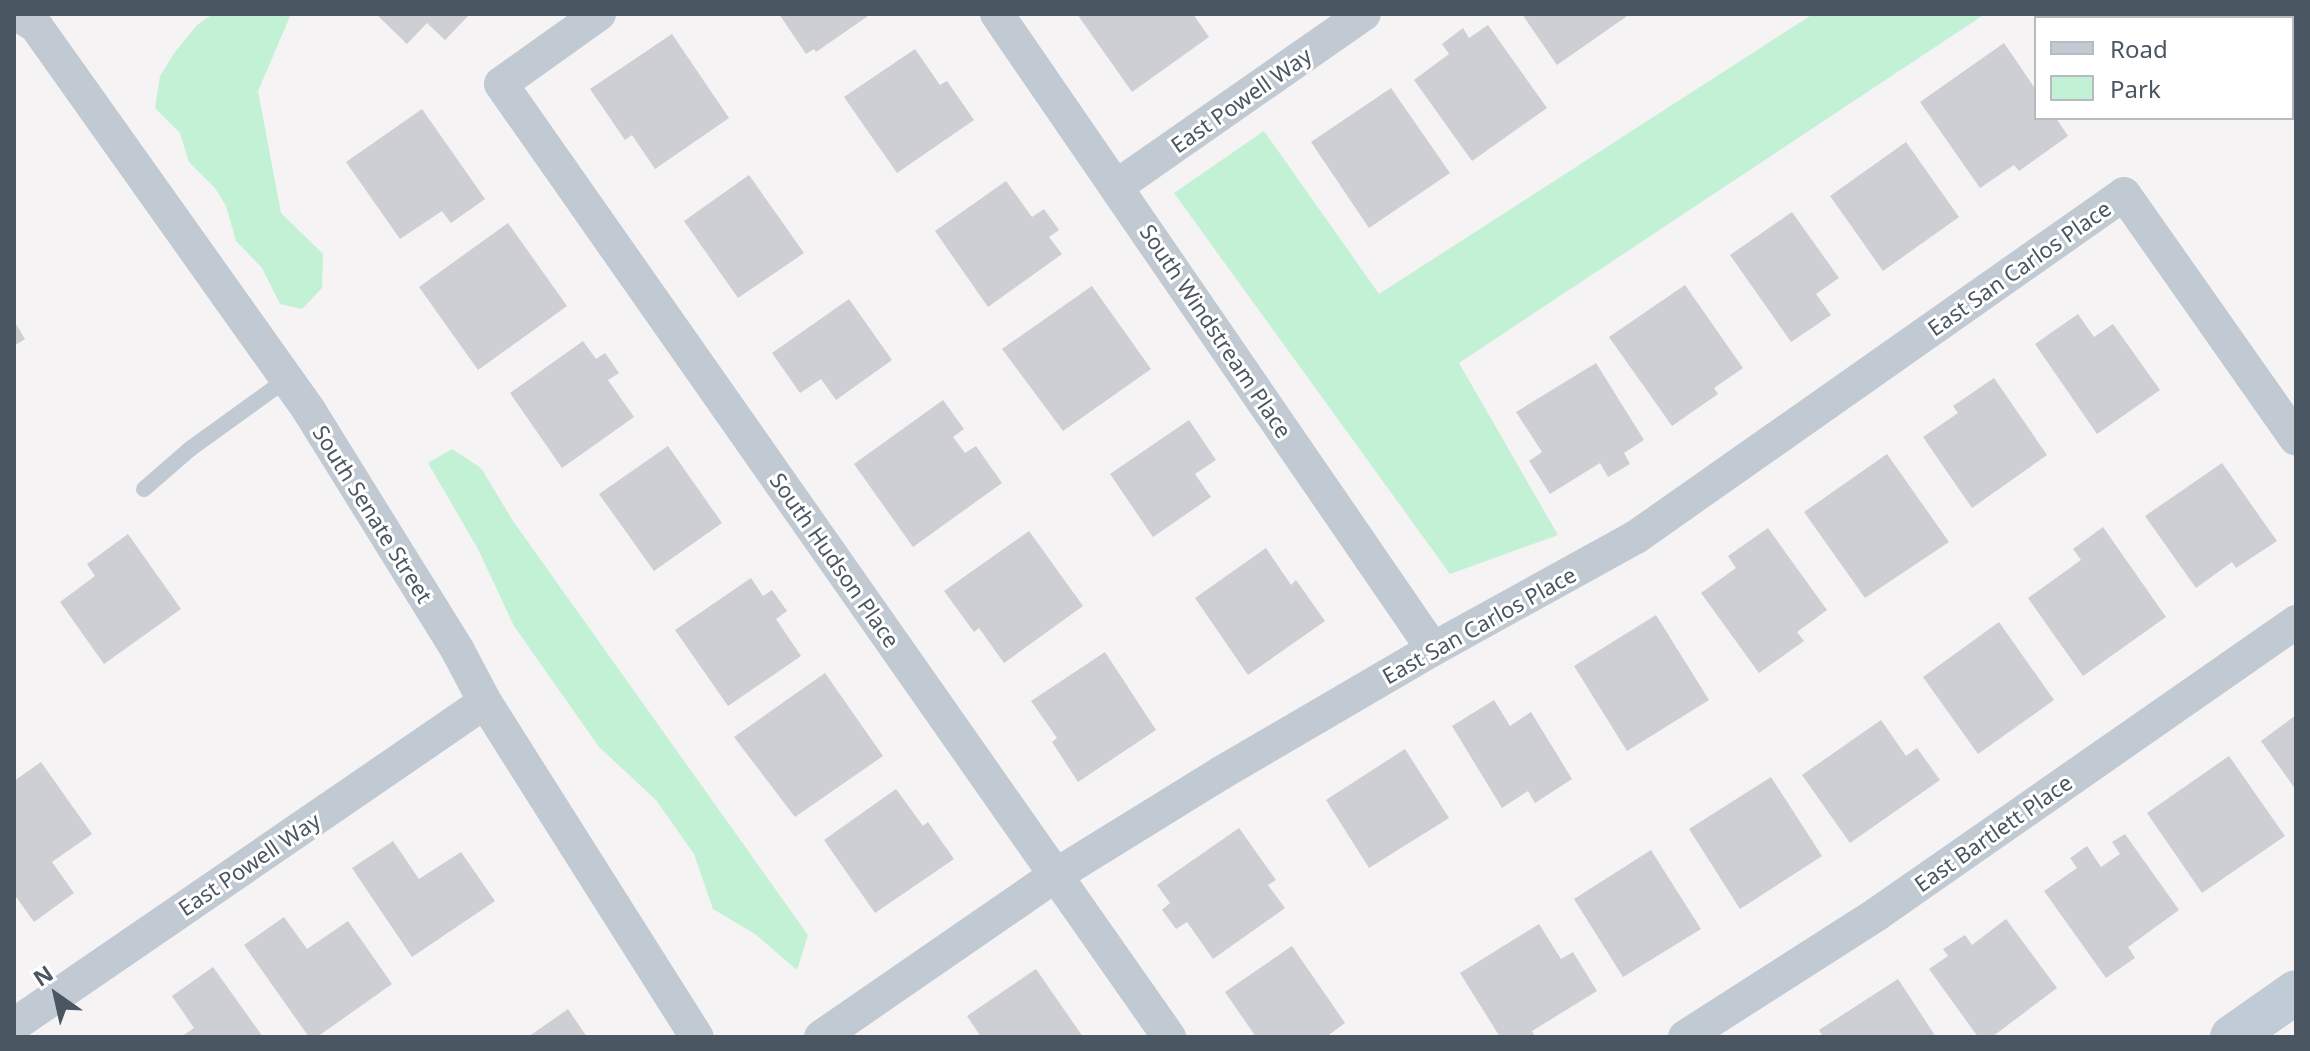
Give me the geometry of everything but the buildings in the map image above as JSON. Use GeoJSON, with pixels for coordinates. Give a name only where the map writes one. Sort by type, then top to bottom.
{"type":"FeatureCollection","features":[{"type":"Feature","properties":{"kind":"main road"},"geometry":{"type":"LineString","coordinates":[[2241,1034],[2296,992]]}},
{"type":"Feature","properties":{"kind":"street","name":"South Hudson Place"},"geometry":{"type":"LineString","coordinates":[[599,14],[501,84],[1169,1037]]}},
{"type":"Feature","properties":{"kind":"street","name":"South Windstream Place"},"geometry":{"type":"LineString","coordinates":[[997,14],[1433,649]]}},
{"type":"Feature","properties":{"kind":"street","name":"East Powell Way"},"geometry":{"type":"LineString","coordinates":[[1117,186],[1364,14]]}},
{"type":"Feature","properties":{"kind":"street","name":"South Senate Street"},"geometry":{"type":"LineString","coordinates":[[30,24],[287,379],[458,651],[485,702],[697,1037]]}},
{"type":"Feature","properties":{"kind":"street","name":"East San Carlos Place"},"geometry":{"type":"LineString","coordinates":[[821,1037],[1056,875],[1433,649],[1636,537],[2124,194],[2296,439]]}},
{"type":"Feature","properties":{"kind":"street","name":"East Bartlett Place"},"geometry":{"type":"LineString","coordinates":[[1685,1037],[1877,914],[2296,622]]}},
{"type":"Feature","properties":{"kind":"street","name":"East Powell Way"},"geometry":{"type":"LineString","coordinates":[[14,1025],[485,702]]}},
{"type":"Feature","properties":{"kind":"lane"},"geometry":{"type":"LineString","coordinates":[[144,489],[190,449],[287,379]]}},
{"type":"Feature","properties":{"kind":"green space"},"geometry":{"type":"Polygon","coordinates":[[[213,14],[291,14],[258,91],[281,213],[323,254],[322,288],[302,309],[280,304],[262,268],[236,241],[226,206],[215,188],[189,162],[180,133],[155,108],[160,76],[197,25],[213,14]]]}},
{"type":"Feature","properties":{"kind":"green space"},"geometry":{"type":"Polygon","coordinates":[[[1813,14],[1985,14],[1459,363],[1558,535],[1450,574],[1174,193],[1264,131],[1379,294],[1813,14]]]}},
{"type":"Feature","properties":{"kind":"green space"},"geometry":{"type":"Polygon","coordinates":[[[452,449],[481,468],[513,521],[808,935],[797,970],[755,934],[713,909],[694,854],[656,800],[599,747],[514,626],[478,549],[428,463],[452,449]]]}}]}
